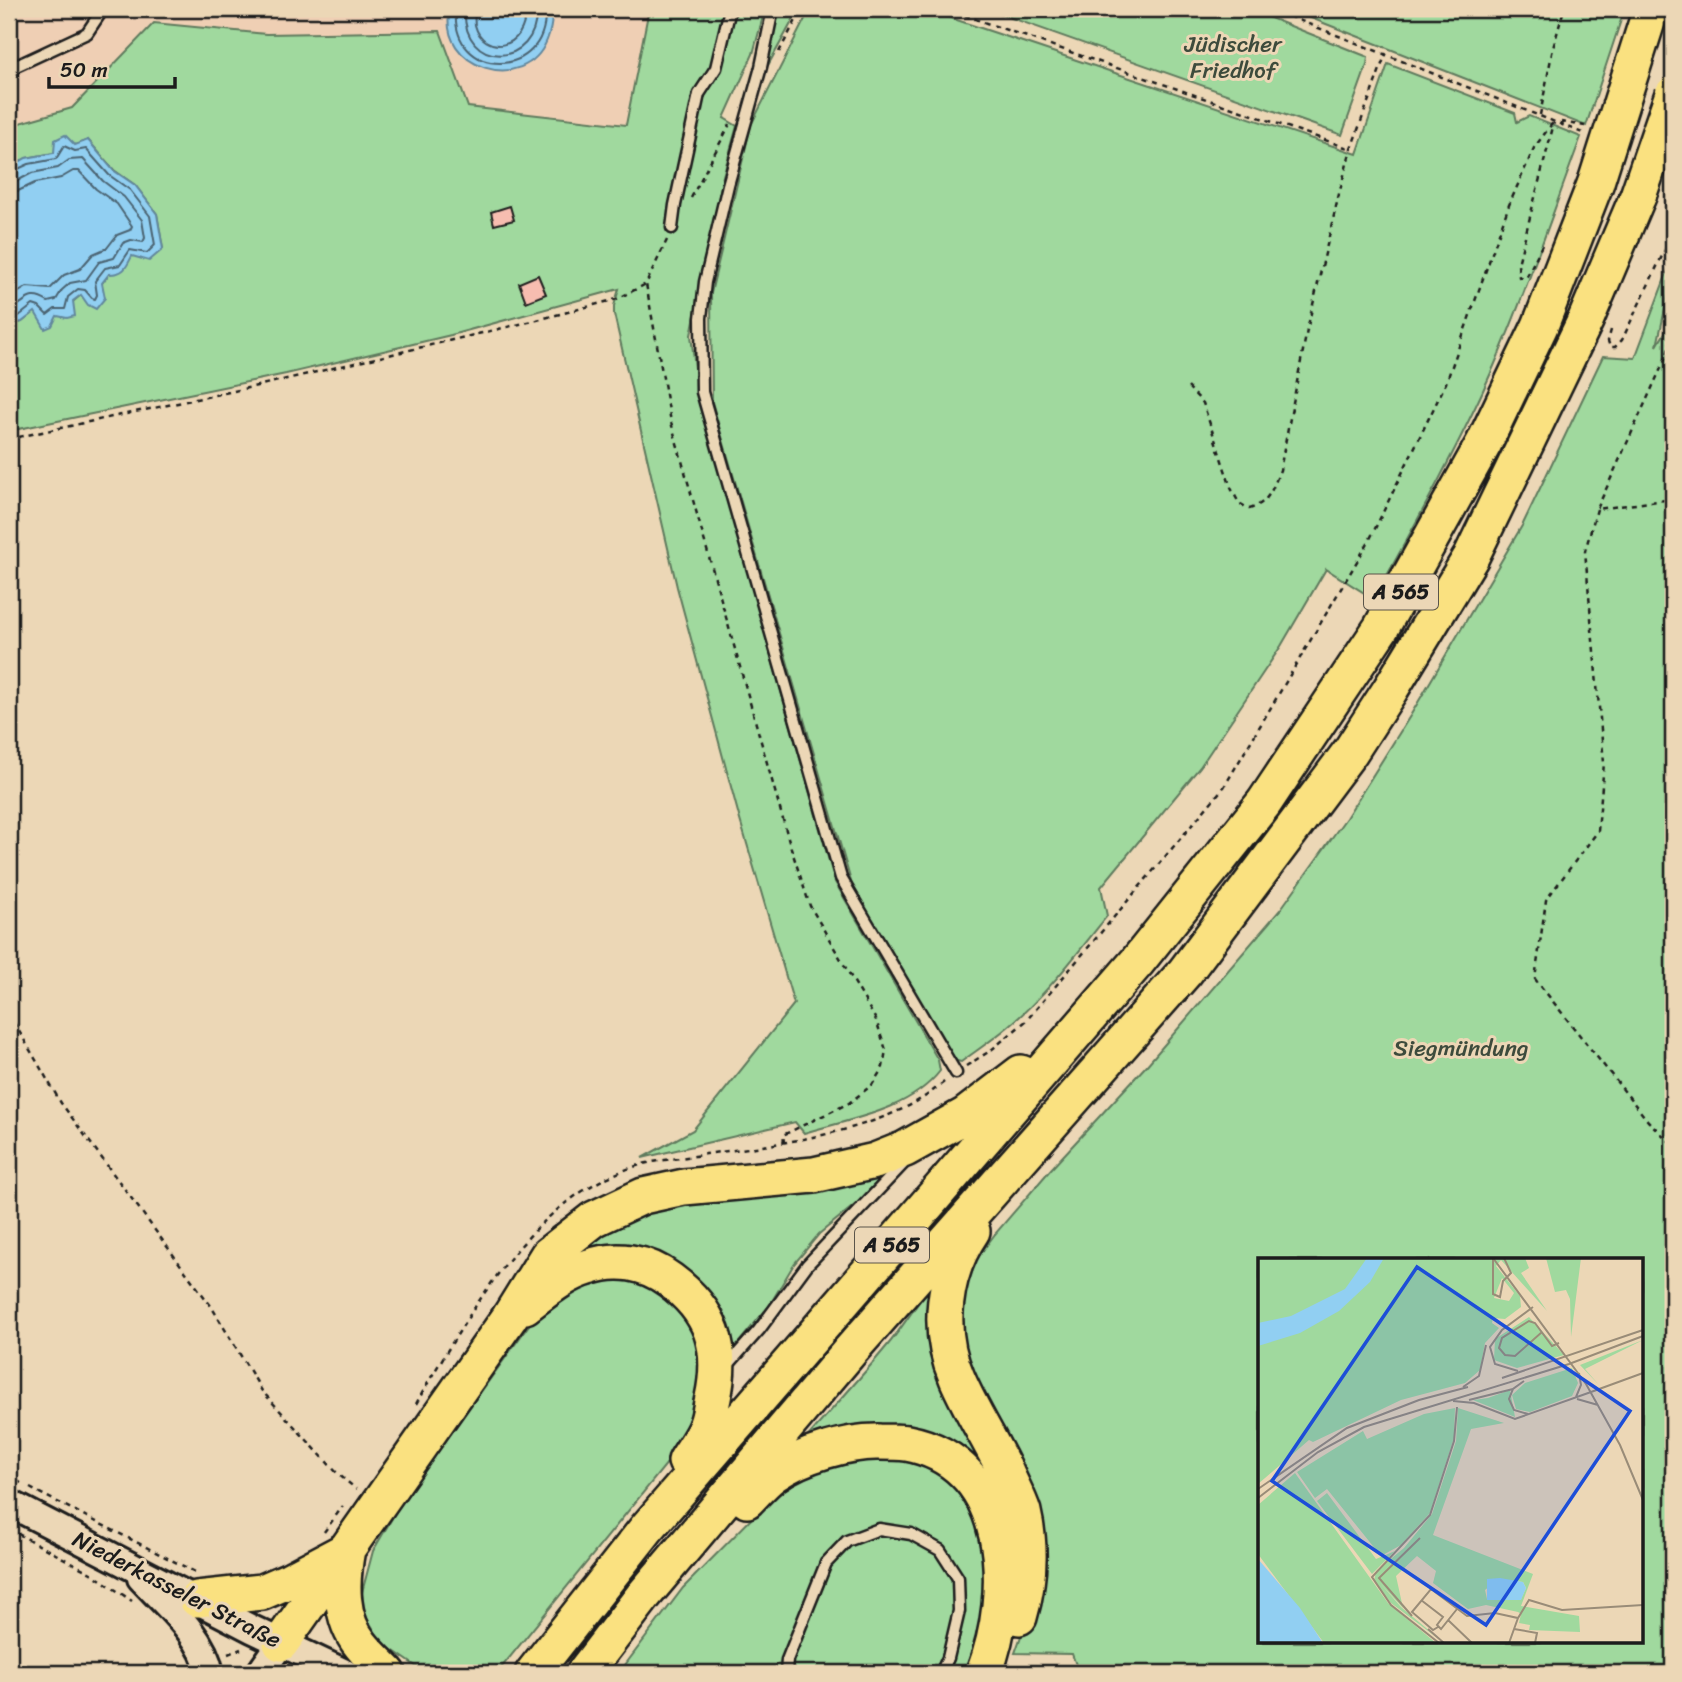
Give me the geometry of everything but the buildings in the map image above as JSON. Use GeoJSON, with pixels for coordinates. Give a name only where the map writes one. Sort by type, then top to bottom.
{"type":"FeatureCollection","features":[{"type":"Feature","properties":{"kind":"highway","name":"A 565"},"geometry":{"type":"LineString","coordinates":[[533,1673],[646,1528],[1138,962],[1264,803],[1381,628],[1484,443],[1540,326],[1596,182],[1651,9]]}},
{"type":"Feature","properties":{"kind":"highway","name":"A 565"},"geometry":{"type":"LineString","coordinates":[[584,1673],[644,1595],[851,1350],[1185,972],[1350,752],[1471,557],[1586,319],[1638,195],[1673,94]]}},
{"type":"Feature","properties":{"kind":"highway"},"geometry":{"type":"LineString","coordinates":[[281,1643],[509,1318],[548,1255],[594,1219],[643,1196],[684,1187],[814,1175],[875,1161],[905,1149],[927,1138],[999,1091],[1037,1059],[1138,962]]}},
{"type":"Feature","properties":{"kind":"highway"},"geometry":{"type":"LineString","coordinates":[[1001,1673],[1025,1597],[1029,1544],[1022,1510],[993,1444],[955,1371],[945,1322],[948,1282],[959,1250],[1024,1154]]}},
{"type":"Feature","properties":{"kind":"highway"},"geometry":{"type":"LineString","coordinates":[[509,1318],[560,1279],[588,1267],[611,1262],[655,1268],[681,1287],[701,1307],[716,1348],[718,1376],[707,1425],[646,1528]]}},
{"type":"Feature","properties":{"kind":"highway"},"geometry":{"type":"LineString","coordinates":[[644,1595],[774,1474],[824,1450],[864,1441],[907,1443],[941,1456],[961,1469],[980,1493],[994,1521],[1002,1564],[1002,1589],[992,1654],[984,1673]]}},
{"type":"Feature","properties":{"kind":"highway"},"geometry":{"type":"LineString","coordinates":[[197,1586],[262,1592],[347,1549]]}},
{"type":"Feature","properties":{"kind":"highway"},"geometry":{"type":"LineString","coordinates":[[347,1549],[341,1580],[346,1615],[359,1643],[388,1673]]}},
{"type":"Feature","properties":{"kind":"main road","name":"Niederkasseler Straße"},"geometry":{"type":"LineString","coordinates":[[9,1503],[128,1564],[197,1586],[281,1643],[335,1672]]}},
{"type":"Feature","properties":{"kind":"main road"},"geometry":{"type":"LineString","coordinates":[[128,1564],[190,1632],[208,1662],[210,1673]]}},
{"type":"Feature","properties":{"kind":"main road"},"geometry":{"type":"LineString","coordinates":[[260,1673],[281,1643]]}},
{"type":"Feature","properties":{"kind":"lane"},"geometry":{"type":"LineString","coordinates":[[9,77],[16,65],[87,33],[103,9]]}},
{"type":"Feature","properties":{"kind":"lane"},"geometry":{"type":"LineString","coordinates":[[672,228],[699,94],[716,68],[730,9]]}},
{"type":"Feature","properties":{"kind":"lane"},"geometry":{"type":"LineString","coordinates":[[773,9],[761,67],[728,184],[705,282],[701,318],[702,392],[841,877],[956,1073]]}},
{"type":"Feature","properties":{"kind":"lane"},"geometry":{"type":"LineString","coordinates":[[718,1376],[759,1330],[807,1265],[927,1138]]}},
{"type":"Feature","properties":{"kind":"lane"},"geometry":{"type":"LineString","coordinates":[[786,1673],[788,1660],[826,1563],[847,1541],[878,1529],[911,1534],[940,1550],[958,1578],[959,1611],[948,1658],[941,1673]]}},
{"type":"Feature","properties":{"kind":"path"},"geometry":{"type":"LineString","coordinates":[[946,9],[1351,149]]}},
{"type":"Feature","properties":{"kind":"path"},"geometry":{"type":"LineString","coordinates":[[1270,9],[1554,121]]}},
{"type":"Feature","properties":{"kind":"path"},"geometry":{"type":"LineString","coordinates":[[1540,115],[1553,48],[1564,9]]}},
{"type":"Feature","properties":{"kind":"path"},"geometry":{"type":"LineString","coordinates":[[1188,387],[1203,403],[1231,488],[1239,503],[1249,509],[1261,506],[1272,491],[1280,470],[1307,330],[1351,149],[1386,54]]}},
{"type":"Feature","properties":{"kind":"path"},"geometry":{"type":"LineString","coordinates":[[751,100],[735,115],[687,206],[672,228],[646,284],[671,422],[791,848],[810,906],[876,1020],[886,1050],[883,1067],[872,1085],[808,1125],[787,1131],[783,1135],[784,1142]]}},
{"type":"Feature","properties":{"kind":"path"},"geometry":{"type":"LineString","coordinates":[[956,1073],[990,1051],[1026,1021],[1224,787],[1369,541],[1446,383],[1509,205],[1534,148],[1554,121]]}},
{"type":"Feature","properties":{"kind":"path"},"geometry":{"type":"LineString","coordinates":[[1542,245],[1527,276],[1519,277],[1518,264],[1554,121]]}},
{"type":"Feature","properties":{"kind":"path"},"geometry":{"type":"LineString","coordinates":[[1611,331],[1608,341],[1610,347],[1615,347],[1622,340],[1673,233]]}},
{"type":"Feature","properties":{"kind":"path"},"geometry":{"type":"LineString","coordinates":[[9,439],[257,386],[537,320],[617,299],[646,284]]}},
{"type":"Feature","properties":{"kind":"path"},"geometry":{"type":"LineString","coordinates":[[1673,329],[1667,355],[1597,509],[1585,551],[1604,763],[1598,831],[1546,900],[1535,979],[1648,1121],[1673,1145]]}},
{"type":"Feature","properties":{"kind":"path"},"geometry":{"type":"LineString","coordinates":[[1597,509],[1673,499]]}},
{"type":"Feature","properties":{"kind":"path"},"geometry":{"type":"LineString","coordinates":[[9,1014],[61,1103],[211,1306],[262,1391],[337,1473],[356,1489]]}},
{"type":"Feature","properties":{"kind":"path"},"geometry":{"type":"LineString","coordinates":[[9,1477],[197,1586]]}},
{"type":"Feature","properties":{"kind":"path"},"geometry":{"type":"LineString","coordinates":[[9,1529],[91,1573],[132,1601]]}},
{"type":"Feature","properties":{"kind":"shaded area"},"geometry":{"type":"Polygon","coordinates":[[[9,9],[649,9],[626,125],[468,107],[266,34],[154,23],[72,108],[9,126],[9,9]]]}},
{"type":"Feature","properties":{"kind":"green space"},"geometry":{"type":"Polygon","coordinates":[[[649,9],[765,9],[753,54],[724,118],[737,126],[723,176],[691,335],[699,401],[835,882],[938,1060],[940,1071],[912,1096],[859,1118],[804,1133],[795,1122],[642,1158],[693,1130],[794,1004],[740,820],[677,587],[614,314],[619,289],[451,335],[286,374],[9,431],[9,325],[22,322],[35,311],[57,315],[81,295],[102,283],[132,255],[163,249],[157,214],[135,185],[114,170],[88,140],[54,153],[26,158],[9,168],[9,126],[72,108],[154,23],[266,34],[440,31],[468,107],[626,125],[649,9]]]}},
{"type":"Feature","properties":{"kind":"green space"},"geometry":{"type":"Polygon","coordinates":[[[778,9],[799,9],[766,69],[766,63],[778,9]]]}},
{"type":"Feature","properties":{"kind":"green space"},"geometry":{"type":"Polygon","coordinates":[[[810,9],[924,9],[1357,154],[1388,64],[1515,113],[1517,122],[1529,116],[1581,137],[1506,338],[1481,396],[1374,599],[1326,569],[1281,646],[1200,767],[1101,887],[1107,916],[1061,974],[1023,1014],[961,1062],[953,1060],[854,892],[712,402],[711,293],[751,125],[810,9]]]}},
{"type":"Feature","properties":{"kind":"green space","name":"Jüdischer Friedhof"},"geometry":{"type":"Polygon","coordinates":[[[986,9],[1248,9],[1368,57],[1367,65],[1342,135],[986,9]]]}},
{"type":"Feature","properties":{"kind":"green space"},"geometry":{"type":"Polygon","coordinates":[[[1288,9],[1620,9],[1621,20],[1586,126],[1288,9]]]}},
{"type":"Feature","properties":{"kind":"green space","name":"Siegmündung"},"geometry":{"type":"Polygon","coordinates":[[[1673,257],[1673,272],[1657,346],[1673,319],[1673,1673],[1079,1673],[1072,1654],[1015,1653],[1030,1611],[965,1356],[957,1311],[967,1272],[995,1234],[1051,1169],[1146,1066],[1280,910],[1346,818],[1410,716],[1523,524],[1603,356],[1635,358],[1673,257]]]}},
{"type":"Feature","properties":{"kind":"green space"},"geometry":{"type":"Polygon","coordinates":[[[891,1167],[862,1199],[819,1234],[794,1264],[769,1306],[726,1358],[704,1299],[565,1261],[603,1232],[646,1213],[703,1200],[891,1167]]]}},
{"type":"Feature","properties":{"kind":"green space"},"geometry":{"type":"Polygon","coordinates":[[[942,1271],[995,1477],[956,1452],[798,1448],[891,1341],[942,1271]]]}},
{"type":"Feature","properties":{"kind":"green space"},"geometry":{"type":"Polygon","coordinates":[[[624,1276],[670,1292],[699,1336],[700,1391],[676,1452],[497,1673],[426,1673],[382,1643],[365,1615],[361,1596],[373,1551],[401,1503],[539,1311],[592,1279],[624,1276]]]}},
{"type":"Feature","properties":{"kind":"green space"},"geometry":{"type":"Polygon","coordinates":[[[856,1456],[923,1461],[962,1489],[995,1577],[968,1673],[619,1673],[683,1588],[769,1501],[818,1467],[856,1456]]]}},
{"type":"Feature","properties":{"kind":"water"},"geometry":{"type":"Polygon","coordinates":[[[450,9],[551,9],[552,17],[547,40],[536,57],[521,67],[503,70],[485,68],[469,60],[456,47],[449,30],[450,9]]]}},
{"type":"Feature","properties":{"kind":"water"},"geometry":{"type":"Polygon","coordinates":[[[65,135],[75,145],[88,140],[113,170],[135,185],[157,214],[163,249],[149,261],[132,256],[124,270],[109,274],[102,283],[105,298],[96,309],[88,305],[81,295],[73,301],[75,316],[57,316],[52,326],[45,329],[35,312],[22,322],[9,325],[9,168],[26,158],[54,153],[55,140],[65,135]]]}}]}
